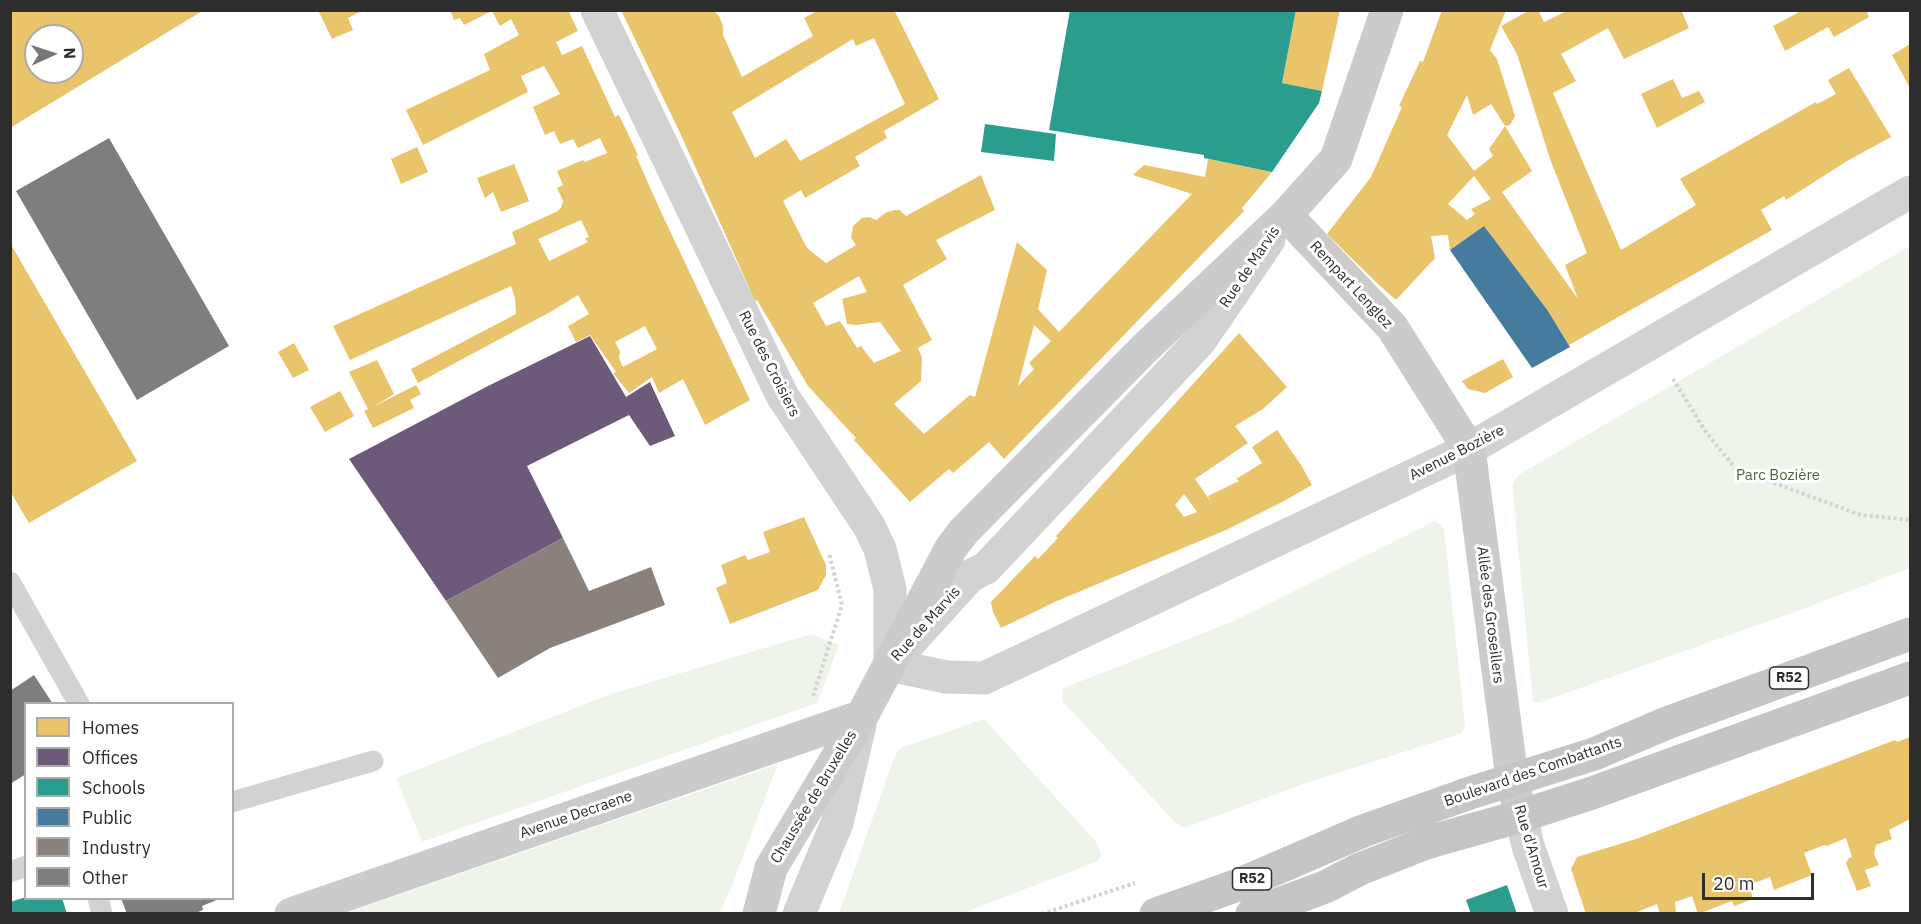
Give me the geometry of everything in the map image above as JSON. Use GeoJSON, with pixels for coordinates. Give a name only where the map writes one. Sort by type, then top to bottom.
{"type":"FeatureCollection","features":[{"type":"Feature","properties":{"kind":"main road","name":"Boulevard des Combattants"},"geometry":{"type":"LineString","coordinates":[[1156,914],[1238,885],[1344,838],[1470,793],[1594,754],[1667,723],[1911,634]]}},
{"type":"Feature","properties":{"kind":"main road","name":"R52"},"geometry":{"type":"LineString","coordinates":[[1252,914],[1325,888],[1360,869],[1429,842],[1592,793],[1911,678]]}},
{"type":"Feature","properties":{"kind":"street","name":"Rue des Croisiers"},"geometry":{"type":"LineString","coordinates":[[597,10],[791,410],[869,526],[880,549],[890,589],[890,665]]}},
{"type":"Feature","properties":{"kind":"street","name":"Rue de Marvis"},"geometry":{"type":"LineString","coordinates":[[890,665],[951,548],[964,531],[1144,349],[1286,215],[1336,159],[1388,10]]}},
{"type":"Feature","properties":{"kind":"street","name":"Avenue Bozière"},"geometry":{"type":"LineString","coordinates":[[890,665],[946,677],[984,678],[1469,449],[1911,192]]}},
{"type":"Feature","properties":{"kind":"street","name":"Rempart Lenglez"},"geometry":{"type":"LineString","coordinates":[[1286,215],[1392,327],[1469,449]]}},
{"type":"Feature","properties":{"kind":"street","name":"Allée des Groseillers"},"geometry":{"type":"LineString","coordinates":[[1469,449],[1512,780]]}},
{"type":"Feature","properties":{"kind":"street","name":"Chaussée de Bruxelles"},"geometry":{"type":"LineString","coordinates":[[759,914],[771,868],[890,665]]}},
{"type":"Feature","properties":{"kind":"street","name":"Chaussée de Bruxelles"},"geometry":{"type":"LineString","coordinates":[[799,914],[837,823],[862,716]]}},
{"type":"Feature","properties":{"kind":"street","name":"Avenue Decraene"},"geometry":{"type":"LineString","coordinates":[[291,914],[862,716]]}},
{"type":"Feature","properties":{"kind":"street","name":"Rue d'Amour"},"geometry":{"type":"LineString","coordinates":[[1512,780],[1528,846],[1552,914]]}},
{"type":"Feature","properties":{"kind":"street"},"geometry":{"type":"LineString","coordinates":[[745,914],[771,868]]}},
{"type":"Feature","properties":{"kind":"lane"},"geometry":{"type":"LineString","coordinates":[[10,582],[78,702]]}},
{"type":"Feature","properties":{"kind":"lane"},"geometry":{"type":"LineString","coordinates":[[234,801],[373,760]]}},
{"type":"Feature","properties":{"kind":"path"},"geometry":{"type":"LineString","coordinates":[[1672,379],[1706,432],[1736,469],[1861,515],[1911,520]]}},
{"type":"Feature","properties":{"kind":"path"},"geometry":{"type":"LineString","coordinates":[[812,699],[842,605],[829,553]]}},
{"type":"Feature","properties":{"kind":"green space","name":"Parc Bozière"},"geometry":{"type":"Polygon","coordinates":[[[1910,246],[1910,568],[1800,610],[1541,702],[1533,701],[1514,505],[1513,483],[1520,474],[1910,246]]]}},
{"type":"Feature","properties":{"kind":"green space"},"geometry":{"type":"Polygon","coordinates":[[[1435,521],[1443,526],[1445,538],[1465,728],[1460,734],[1306,783],[1184,828],[1175,822],[1063,702],[1062,690],[1066,687],[1234,621],[1435,521]]]}},
{"type":"Feature","properties":{"kind":"green space"},"geometry":{"type":"Polygon","coordinates":[[[811,634],[839,645],[817,703],[422,842],[396,778],[608,695],[811,634]]]}},
{"type":"Feature","properties":{"kind":"green space"},"geometry":{"type":"Polygon","coordinates":[[[984,719],[1098,844],[1101,856],[1098,861],[963,913],[839,913],[898,751],[984,719]]]}},
{"type":"Feature","properties":{"kind":"green space"},"geometry":{"type":"Polygon","coordinates":[[[778,764],[729,893],[719,913],[346,913],[778,764]]]}},
{"type":"Feature","properties":{"kind":"building: Homes"},"geometry":{"type":"Polygon","coordinates":[[[10,10],[204,10],[84,83],[84,24],[24,24],[24,84],[82,84],[10,128],[10,10]]]}},
{"type":"Feature","properties":{"kind":"building: Homes"},"geometry":{"type":"Polygon","coordinates":[[[322,10],[364,10],[348,18],[353,30],[332,39],[319,12],[322,10]]]}},
{"type":"Feature","properties":{"kind":"building: Homes"},"geometry":{"type":"Polygon","coordinates":[[[450,10],[568,10],[578,31],[556,42],[562,55],[582,46],[615,117],[619,115],[638,155],[636,156],[661,212],[750,400],[705,425],[683,379],[659,393],[652,377],[629,393],[613,373],[616,372],[590,335],[576,342],[568,326],[589,314],[578,295],[418,383],[411,369],[516,314],[515,298],[511,286],[350,360],[333,326],[516,244],[512,232],[561,208],[563,201],[557,188],[563,185],[557,171],[607,153],[600,138],[578,148],[573,139],[560,144],[554,131],[545,135],[533,107],[560,94],[544,66],[521,76],[528,92],[423,145],[406,110],[490,70],[484,54],[519,35],[511,19],[500,26],[492,11],[464,25],[460,18],[454,20],[450,10]],[[581,220],[538,239],[549,261],[588,242],[585,238],[589,237],[581,220]],[[645,326],[615,342],[620,351],[619,358],[623,367],[657,349],[645,326]]]}},
{"type":"Feature","properties":{"kind":"building: Homes"},"geometry":{"type":"Polygon","coordinates":[[[621,10],[713,10],[719,16],[723,26],[723,35],[742,77],[813,36],[804,18],[819,10],[894,10],[939,99],[884,131],[887,138],[855,157],[860,166],[805,198],[801,190],[783,201],[807,248],[826,263],[856,245],[851,238],[853,226],[862,218],[869,217],[876,220],[887,212],[895,210],[900,210],[906,216],[981,175],[995,210],[936,240],[947,259],[903,285],[932,340],[918,348],[922,358],[921,381],[894,404],[924,434],[970,395],[975,397],[1017,242],[1047,270],[1038,309],[1059,332],[1192,194],[1133,175],[1144,165],[1205,177],[1208,159],[1272,172],[1242,208],[1244,211],[1004,459],[989,442],[953,473],[949,469],[910,502],[808,386],[757,300],[755,301],[681,135],[621,10]],[[874,38],[856,46],[853,39],[732,112],[755,158],[786,139],[800,161],[905,104],[874,38]],[[859,276],[813,303],[826,326],[840,321],[857,348],[861,346],[874,363],[901,351],[880,322],[847,324],[842,299],[867,292],[859,276]],[[1034,325],[1018,386],[1034,369],[1029,363],[1051,341],[1034,325]]]}},
{"type":"Feature","properties":{"kind":"building: Homes"},"geometry":{"type":"Polygon","coordinates":[[[1296,10],[1340,10],[1322,91],[1282,83],[1296,10]]]}},
{"type":"Feature","properties":{"kind":"building: Homes"},"geometry":{"type":"Polygon","coordinates":[[[1442,10],[1506,10],[1490,50],[1497,59],[1515,116],[1510,125],[1505,126],[1532,171],[1502,192],[1578,299],[1565,265],[1587,253],[1550,159],[1517,54],[1501,26],[1530,10],[1538,10],[1544,22],[1569,10],[1681,10],[1689,28],[1624,59],[1608,28],[1561,54],[1576,81],[1553,93],[1621,250],[1696,205],[1680,179],[1816,102],[1817,104],[1836,94],[1828,80],[1849,68],[1891,137],[1847,161],[1786,200],[1784,196],[1761,210],[1772,230],[1569,345],[1548,311],[1484,226],[1450,250],[1448,235],[1431,236],[1435,258],[1396,300],[1327,234],[1371,177],[1402,107],[1399,106],[1420,61],[1423,62],[1442,10]],[[1467,95],[1447,135],[1474,171],[1493,156],[1489,149],[1505,126],[1491,104],[1473,115],[1467,95]],[[1474,176],[1448,204],[1467,220],[1475,214],[1471,209],[1491,199],[1474,176]]]}},
{"type":"Feature","properties":{"kind":"building: Homes"},"geometry":{"type":"Polygon","coordinates":[[[1803,10],[1866,10],[1869,17],[1834,37],[1828,27],[1785,51],[1773,26],[1803,10]]]}},
{"type":"Feature","properties":{"kind":"building: Homes"},"geometry":{"type":"Polygon","coordinates":[[[1910,44],[1910,88],[1892,55],[1910,44]]]}},
{"type":"Feature","properties":{"kind":"building: Homes"},"geometry":{"type":"Polygon","coordinates":[[[1673,79],[1682,98],[1699,91],[1705,102],[1657,128],[1641,94],[1673,79]]]}},
{"type":"Feature","properties":{"kind":"building: Homes"},"geometry":{"type":"Polygon","coordinates":[[[417,147],[428,172],[401,184],[391,159],[417,147]]]}},
{"type":"Feature","properties":{"kind":"building: Homes"},"geometry":{"type":"Polygon","coordinates":[[[514,164],[529,201],[501,212],[493,192],[485,198],[477,178],[514,164]]]}},
{"type":"Feature","properties":{"kind":"building: Homes"},"geometry":{"type":"Polygon","coordinates":[[[10,243],[137,461],[29,523],[10,491],[10,243]]]}},
{"type":"Feature","properties":{"kind":"building: Homes"},"geometry":{"type":"Polygon","coordinates":[[[1239,333],[1287,387],[1263,409],[1235,426],[1248,443],[1195,479],[1211,502],[1208,496],[1239,481],[1236,479],[1262,463],[1252,447],[1277,430],[1312,485],[1226,530],[1057,601],[1001,628],[991,602],[1035,556],[1038,559],[1058,538],[1056,536],[1239,333]],[[1184,494],[1175,505],[1184,517],[1197,512],[1184,494]]]}},
{"type":"Feature","properties":{"kind":"building: Homes"},"geometry":{"type":"Polygon","coordinates":[[[294,343],[309,370],[293,378],[278,352],[294,343]]]}},
{"type":"Feature","properties":{"kind":"building: Homes"},"geometry":{"type":"Polygon","coordinates":[[[1503,359],[1513,377],[1485,393],[1468,389],[1462,381],[1503,359]]]}},
{"type":"Feature","properties":{"kind":"building: Homes"},"geometry":{"type":"Polygon","coordinates":[[[377,360],[394,394],[373,407],[416,385],[421,394],[410,400],[414,408],[373,428],[364,411],[368,409],[349,372],[377,360]]]}},
{"type":"Feature","properties":{"kind":"building: Homes"},"geometry":{"type":"Polygon","coordinates":[[[340,391],[354,416],[325,432],[310,407],[340,391]]]}},
{"type":"Feature","properties":{"kind":"building: Homes"},"geometry":{"type":"Polygon","coordinates":[[[804,517],[826,565],[826,575],[818,590],[730,624],[716,588],[727,583],[721,565],[745,555],[748,560],[770,552],[763,532],[804,517]]]}},
{"type":"Feature","properties":{"kind":"building: Homes"},"geometry":{"type":"Polygon","coordinates":[[[1910,737],[1910,819],[1889,830],[1892,839],[1876,845],[1874,854],[1879,865],[1865,870],[1871,886],[1857,891],[1846,863],[1852,857],[1846,838],[1804,853],[1812,875],[1774,890],[1770,877],[1749,885],[1753,899],[1734,906],[1732,901],[1698,914],[1692,896],[1675,902],[1676,914],[1660,914],[1657,904],[1632,914],[1586,914],[1571,869],[1577,857],[1636,839],[1895,740],[1897,742],[1910,737]]]}},
{"type":"Feature","properties":{"kind":"building: Offices"},"geometry":{"type":"Polygon","coordinates":[[[590,336],[626,397],[650,382],[675,436],[650,446],[629,415],[527,466],[563,538],[446,601],[349,459],[488,386],[590,336]]]}},
{"type":"Feature","properties":{"kind":"building: Schools"},"geometry":{"type":"Polygon","coordinates":[[[1070,10],[1296,10],[1282,83],[1322,91],[1319,103],[1272,172],[1204,158],[1204,155],[1049,130],[1070,10]]]}},
{"type":"Feature","properties":{"kind":"building: Schools"},"geometry":{"type":"Polygon","coordinates":[[[985,124],[1056,134],[1054,161],[981,152],[985,124]]]}},
{"type":"Feature","properties":{"kind":"building: Schools"},"geometry":{"type":"Polygon","coordinates":[[[1507,885],[1517,914],[1471,914],[1466,900],[1507,885]]]}},
{"type":"Feature","properties":{"kind":"building: Schools"},"geometry":{"type":"Polygon","coordinates":[[[24,898],[24,900],[63,900],[67,914],[10,914],[10,902],[24,898]]]}},
{"type":"Feature","properties":{"kind":"building: Public"},"geometry":{"type":"Polygon","coordinates":[[[1484,226],[1548,311],[1570,347],[1532,368],[1450,250],[1484,226]]]}},
{"type":"Feature","properties":{"kind":"building: Industry"},"geometry":{"type":"Polygon","coordinates":[[[563,538],[589,591],[651,567],[665,605],[550,648],[498,678],[446,601],[563,538]]]}},
{"type":"Feature","properties":{"kind":"building: Other"},"geometry":{"type":"Polygon","coordinates":[[[109,138],[229,346],[137,400],[16,191],[109,138]]]}},
{"type":"Feature","properties":{"kind":"building: Other"},"geometry":{"type":"Polygon","coordinates":[[[34,675],[52,702],[24,702],[24,775],[10,784],[10,691],[34,675]]]}},
{"type":"Feature","properties":{"kind":"building: Other"},"geometry":{"type":"Polygon","coordinates":[[[122,900],[217,900],[202,906],[203,910],[193,914],[127,914],[122,900]]]}}]}
